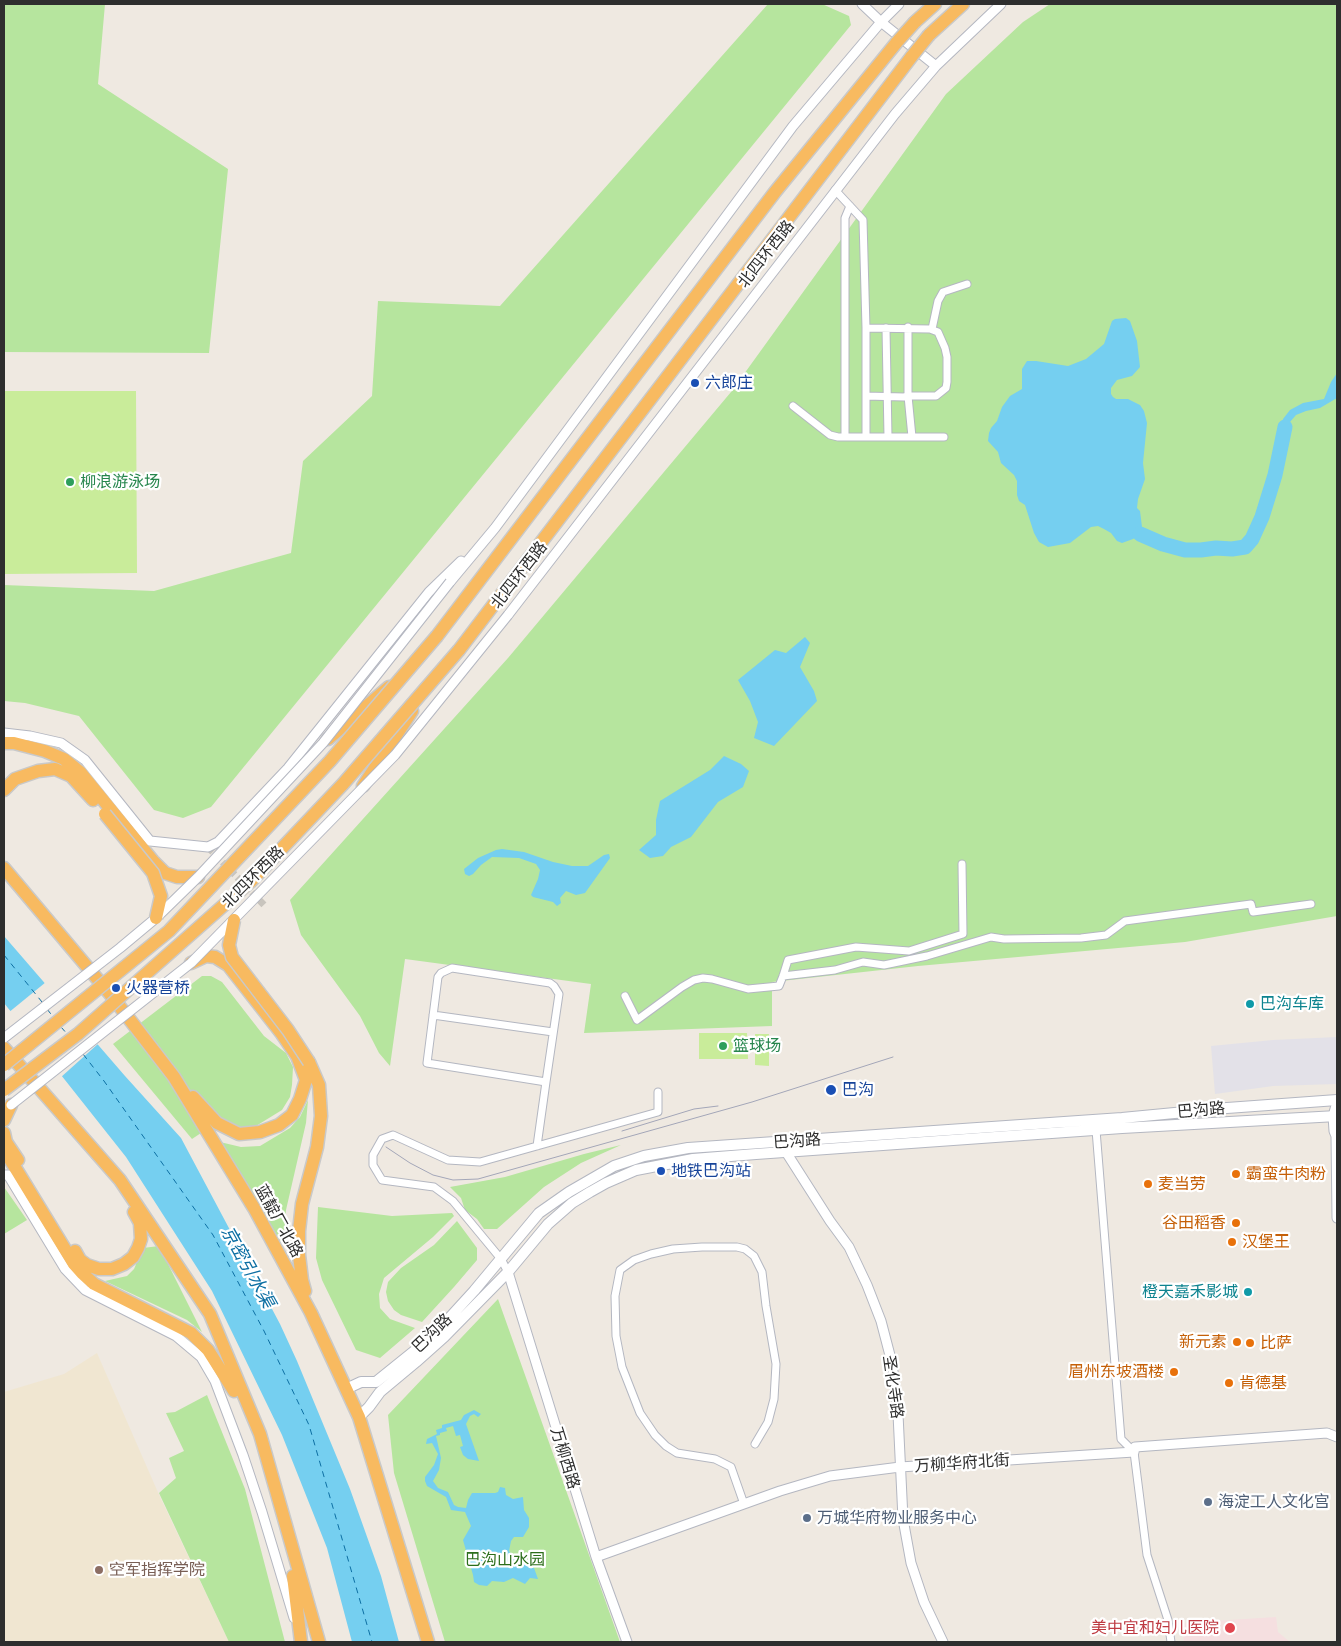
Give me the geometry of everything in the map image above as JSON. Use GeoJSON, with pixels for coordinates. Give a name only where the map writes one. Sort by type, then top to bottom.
{"type":"FeatureCollection","features":[{"type":"Feature","properties":{"kind":"highway","name":"北四环西路"},"geometry":{"type":"LineString","coordinates":[[4,1065],[169,930],[330,762],[437,636],[775,192],[897,42],[935,4]]}},
{"type":"Feature","properties":{"kind":"highway","name":"北四环西路"},"geometry":{"type":"LineString","coordinates":[[4,1090],[78,1034],[250,882],[343,784],[459,650],[912,56],[929,35],[964,4]]}},
{"type":"Feature","properties":{"kind":"highway"},"geometry":{"type":"LineString","coordinates":[[323,743],[408,670]]}},
{"type":"Feature","properties":{"kind":"highway"},"geometry":{"type":"LineString","coordinates":[[359,793],[428,687]]}},
{"type":"Feature","properties":{"kind":"highway"},"geometry":{"type":"LineString","coordinates":[[4,743],[14,743],[45,751],[64,759],[81,773],[164,873],[177,877],[198,877]]}},
{"type":"Feature","properties":{"kind":"highway"},"geometry":{"type":"LineString","coordinates":[[4,790],[15,779],[38,771],[55,769],[71,776],[153,873],[161,896],[156,918]]}},
{"type":"Feature","properties":{"kind":"highway","name":"蓝靛厂北路"},"geometry":{"type":"LineString","coordinates":[[4,868],[110,994],[174,1077],[254,1208],[311,1313],[359,1417],[428,1642]]}},
{"type":"Feature","properties":{"kind":"highway"},"geometry":{"type":"LineString","coordinates":[[234,920],[229,945],[232,957],[288,1030],[308,1062],[319,1085],[321,1116],[317,1147],[302,1204],[299,1231],[302,1280],[311,1313]]}},
{"type":"Feature","properties":{"kind":"highway"},"geometry":{"type":"LineString","coordinates":[[174,1077],[217,1123],[239,1134],[260,1132],[279,1125],[292,1115],[306,1080],[297,1056],[228,965],[215,957],[206,956],[191,963]]}},
{"type":"Feature","properties":{"kind":"highway"},"geometry":{"type":"LineString","coordinates":[[4,1048],[120,1180],[210,1314],[260,1434],[318,1642]]}},
{"type":"Feature","properties":{"kind":"highway"},"geometry":{"type":"LineString","coordinates":[[4,1120],[7,1108]]}},
{"type":"Feature","properties":{"kind":"highway"},"geometry":{"type":"LineString","coordinates":[[4,1133],[6,1142],[80,1260],[99,1269],[112,1269],[124,1264],[133,1256],[141,1239],[140,1223],[120,1180]]}},
{"type":"Feature","properties":{"kind":"highway"},"geometry":{"type":"LineString","coordinates":[[4,1154],[8,1156],[82,1274],[94,1284],[191,1333],[208,1350],[226,1376],[260,1434]]}},
{"type":"Feature","properties":{"kind":"highway"},"geometry":{"type":"LineString","coordinates":[[288,1539],[301,1642]]}},
{"type":"Feature","properties":{"kind":"main road","name":"巴沟路"},"geometry":{"type":"LineString","coordinates":[[346,1389],[361,1382],[376,1382],[442,1326],[540,1214],[569,1192],[614,1166],[644,1156],[688,1148],[1112,1119],[1227,1108],[1337,1101]]}},
{"type":"Feature","properties":{"kind":"main road","name":"巴沟路"},"geometry":{"type":"LineString","coordinates":[[359,1417],[380,1392],[437,1344],[508,1272],[548,1224],[572,1203],[606,1183],[636,1170],[693,1159],[1096,1130],[1335,1116]]}},
{"type":"Feature","properties":{"kind":"street"},"geometry":{"type":"LineString","coordinates":[[862,4],[881,22],[936,66]]}},
{"type":"Feature","properties":{"kind":"street"},"geometry":{"type":"LineString","coordinates":[[4,1038],[156,918],[198,877],[323,743],[495,528],[793,126],[881,22],[899,4]]}},
{"type":"Feature","properties":{"kind":"street","name":"北四环西路"},"geometry":{"type":"LineString","coordinates":[[7,1108],[191,963],[395,756],[508,616],[894,114],[936,66],[1001,4]]}},
{"type":"Feature","properties":{"kind":"street"},"geometry":{"type":"LineString","coordinates":[[836,190],[863,220],[866,328],[866,437]]}},
{"type":"Feature","properties":{"kind":"street"},"geometry":{"type":"LineString","coordinates":[[845,437],[845,218],[850,206]]}},
{"type":"Feature","properties":{"kind":"street"},"geometry":{"type":"LineString","coordinates":[[932,329],[938,301],[943,292],[966,284]]}},
{"type":"Feature","properties":{"kind":"street"},"geometry":{"type":"LineString","coordinates":[[866,328],[932,329],[938,332],[945,348],[947,365],[946,388],[936,396],[866,396]]}},
{"type":"Feature","properties":{"kind":"street"},"geometry":{"type":"LineString","coordinates":[[886,328],[888,437]]}},
{"type":"Feature","properties":{"kind":"street"},"geometry":{"type":"LineString","coordinates":[[908,328],[908,396],[912,437]]}},
{"type":"Feature","properties":{"kind":"street"},"geometry":{"type":"LineString","coordinates":[[793,406],[830,435],[838,437],[944,437]]}},
{"type":"Feature","properties":{"kind":"street"},"geometry":{"type":"LineString","coordinates":[[4,733],[30,736],[61,743],[85,760],[150,841],[208,847],[218,842],[288,768],[429,592],[495,528]]}},
{"type":"Feature","properties":{"kind":"street"},"geometry":{"type":"LineString","coordinates":[[625,996],[637,1020],[694,980],[712,979],[748,989],[779,986],[788,960],[856,947],[909,951],[963,934],[962,864]]}},
{"type":"Feature","properties":{"kind":"street"},"geometry":{"type":"LineString","coordinates":[[784,976],[835,970],[863,962],[884,965],[927,956],[991,937],[1004,939],[1081,938],[1106,935],[1125,921],[1251,904],[1253,912],[1311,904]]}},
{"type":"Feature","properties":{"kind":"street"},"geometry":{"type":"LineString","coordinates":[[537,1146],[559,994],[550,983],[452,968],[447,969],[438,976],[427,1063],[546,1082]]}},
{"type":"Feature","properties":{"kind":"street"},"geometry":{"type":"LineString","coordinates":[[433,1015],[553,1032]]}},
{"type":"Feature","properties":{"kind":"street"},"geometry":{"type":"LineString","coordinates":[[508,1272],[500,1259],[453,1200],[434,1186],[382,1180],[373,1166],[374,1155],[382,1139],[393,1135],[448,1160],[480,1162],[658,1112],[658,1092]]}},
{"type":"Feature","properties":{"kind":"street"},"geometry":{"type":"LineString","coordinates":[[1337,1101],[1334,1131],[1336,1136],[1337,1218]]}},
{"type":"Feature","properties":{"kind":"street"},"geometry":{"type":"LineString","coordinates":[[1096,1130],[1122,1439],[1134,1452],[1146,1555],[1168,1620],[1171,1642]]}},
{"type":"Feature","properties":{"kind":"street","name":"圣化寺路"},"geometry":{"type":"LineString","coordinates":[[786,1152],[849,1247],[881,1321],[892,1363],[897,1405],[903,1518],[911,1563],[924,1602],[943,1642]]}},
{"type":"Feature","properties":{"kind":"street"},"geometry":{"type":"LineString","coordinates":[[4,1175],[8,1175],[65,1269],[85,1290],[176,1336],[201,1357],[214,1381],[243,1455],[301,1642]]}},
{"type":"Feature","properties":{"kind":"street"},"geometry":{"type":"LineString","coordinates":[[744,1504],[731,1468],[715,1460],[677,1453],[666,1446],[655,1435],[640,1413],[622,1367],[616,1336],[615,1296],[620,1270],[634,1260],[673,1249],[737,1247],[746,1249],[754,1256],[762,1272],[776,1364],[774,1399],[768,1422],[755,1444]]}},
{"type":"Feature","properties":{"kind":"street","name":"万柳西路"},"geometry":{"type":"LineString","coordinates":[[508,1272],[596,1557],[627,1642]]}},
{"type":"Feature","properties":{"kind":"street","name":"万柳华府北街"},"geometry":{"type":"LineString","coordinates":[[596,1557],[744,1504],[830,1476],[900,1467],[1134,1452],[1135,1447],[1145,1446],[1326,1433],[1337,1436]]}},
{"type":"Feature","properties":{"kind":"shaded area"},"geometry":{"type":"Polygon","coordinates":[[[1337,1037],[1337,1084],[1273,1086],[1215,1094],[1211,1046],[1273,1040],[1337,1037]]]}},
{"type":"Feature","properties":{"kind":"shaded area","name":"空军指挥学院"},"geometry":{"type":"Polygon","coordinates":[[[97,1353],[160,1497],[229,1642],[4,1642],[4,1392],[64,1374],[97,1353]]]}},
{"type":"Feature","properties":{"kind":"shaded area","name":"美中宜和妇儿医院"},"geometry":{"type":"Polygon","coordinates":[[[1276,1617],[1278,1632],[1290,1642],[1184,1642],[1182,1623],[1276,1617]]]}},
{"type":"Feature","properties":{"kind":"green space"},"geometry":{"type":"Polygon","coordinates":[[[4,4],[105,4],[98,84],[228,169],[209,353],[4,352],[4,4]]]}},
{"type":"Feature","properties":{"kind":"green space"},"geometry":{"type":"Polygon","coordinates":[[[768,4],[822,4],[849,16],[851,25],[211,807],[183,818],[154,810],[79,716],[25,703],[4,701],[4,585],[154,591],[291,553],[303,461],[372,396],[378,301],[500,306],[768,4]]]}},
{"type":"Feature","properties":{"kind":"green space"},"geometry":{"type":"Polygon","coordinates":[[[1050,4],[1337,4],[1337,916],[1185,942],[918,966],[772,982],[772,1026],[584,1033],[591,984],[405,959],[390,1066],[379,1053],[360,1016],[301,935],[290,900],[508,658],[731,392],[946,94],[1023,22],[1050,4]]]}},
{"type":"Feature","properties":{"kind":"green space","name":"柳浪游泳场"},"geometry":{"type":"Polygon","coordinates":[[[4,391],[136,391],[137,573],[4,574],[4,391]]]}},
{"type":"Feature","properties":{"kind":"green space"},"geometry":{"type":"Polygon","coordinates":[[[202,976],[211,976],[222,982],[264,1036],[286,1053],[293,1067],[292,1085],[290,1097],[282,1110],[256,1126],[235,1128],[222,1119],[192,1139],[113,1044],[202,976]]]}},
{"type":"Feature","properties":{"kind":"green space","name":"篮球场"},"geometry":{"type":"Polygon","coordinates":[[[699,1033],[747,1033],[748,1059],[699,1059],[699,1033]]]}},
{"type":"Feature","properties":{"kind":"green space"},"geometry":{"type":"Polygon","coordinates":[[[755,1034],[769,1034],[769,1066],[755,1065],[755,1034]]]}},
{"type":"Feature","properties":{"kind":"green space"},"geometry":{"type":"Polygon","coordinates":[[[308,1100],[306,1123],[286,1210],[283,1245],[220,1142],[241,1147],[260,1146],[290,1128],[300,1117],[308,1100]]]}},
{"type":"Feature","properties":{"kind":"green space"},"geometry":{"type":"Polygon","coordinates":[[[621,1145],[581,1163],[544,1187],[497,1229],[484,1229],[477,1219],[465,1210],[461,1198],[450,1187],[505,1177],[621,1145]]]}},
{"type":"Feature","properties":{"kind":"green space"},"geometry":{"type":"Polygon","coordinates":[[[4,1187],[27,1220],[4,1234],[4,1187]]]}},
{"type":"Feature","properties":{"kind":"green space"},"geometry":{"type":"Polygon","coordinates":[[[318,1207],[392,1216],[452,1213],[454,1216],[433,1237],[384,1278],[379,1294],[380,1308],[390,1319],[415,1328],[380,1358],[356,1350],[322,1280],[316,1258],[318,1207]]]}},
{"type":"Feature","properties":{"kind":"green space"},"geometry":{"type":"Polygon","coordinates":[[[457,1221],[477,1248],[477,1260],[422,1322],[401,1315],[394,1310],[388,1301],[386,1292],[388,1282],[401,1268],[434,1245],[457,1221]]]}},
{"type":"Feature","properties":{"kind":"green space"},"geometry":{"type":"Polygon","coordinates":[[[159,1246],[202,1332],[187,1320],[105,1281],[127,1276],[134,1269],[143,1248],[159,1246]]]}},
{"type":"Feature","properties":{"kind":"green space","name":"巴沟山水园"},"geometry":{"type":"Polygon","coordinates":[[[498,1299],[620,1642],[445,1642],[394,1473],[388,1415],[498,1299]]]}},
{"type":"Feature","properties":{"kind":"green space"},"geometry":{"type":"Polygon","coordinates":[[[207,1395],[245,1489],[285,1642],[229,1642],[159,1493],[176,1478],[169,1458],[184,1451],[166,1413],[175,1412],[207,1395]]]}},
{"type":"Feature","properties":{"kind":"water"},"geometry":{"type":"Polygon","coordinates":[[[1126,318],[1130,321],[1137,341],[1140,367],[1132,376],[1117,380],[1111,388],[1111,394],[1116,399],[1128,399],[1140,405],[1144,411],[1147,423],[1143,463],[1145,479],[1137,508],[1140,511],[1142,527],[1140,534],[1122,543],[1117,541],[1111,533],[1098,526],[1091,527],[1070,543],[1048,547],[1039,542],[1034,533],[1025,505],[1019,501],[1017,495],[1017,481],[1014,475],[1001,463],[998,452],[988,441],[989,433],[997,421],[1002,407],[1010,396],[1022,389],[1022,369],[1027,361],[1068,366],[1086,359],[1104,344],[1112,321],[1126,318]]]}},
{"type":"Feature","properties":{"kind":"water"},"geometry":{"type":"Polygon","coordinates":[[[1337,373],[1337,398],[1320,408],[1296,415],[1290,422],[1287,430],[1283,424],[1283,419],[1290,410],[1303,403],[1324,399],[1337,373]]]}},
{"type":"Feature","properties":{"kind":"water"},"geometry":{"type":"Polygon","coordinates":[[[805,637],[810,643],[800,667],[814,691],[817,701],[774,746],[754,738],[758,722],[750,701],[738,680],[775,650],[786,653],[805,637]]]}},
{"type":"Feature","properties":{"kind":"water"},"geometry":{"type":"Polygon","coordinates":[[[724,756],[741,764],[749,771],[743,787],[718,802],[691,837],[671,847],[663,856],[650,858],[639,850],[656,835],[656,820],[660,801],[710,770],[724,756]]]}},
{"type":"Feature","properties":{"kind":"water"},"geometry":{"type":"Polygon","coordinates":[[[502,849],[524,852],[572,866],[588,866],[604,855],[609,854],[610,858],[585,893],[576,895],[566,891],[560,898],[561,903],[557,906],[553,902],[531,895],[540,870],[536,864],[519,858],[492,857],[473,874],[469,876],[465,874],[464,869],[478,858],[502,849]]]}},
{"type":"Feature","properties":{"kind":"water","name":"京密引水渠"},"geometry":{"type":"Polygon","coordinates":[[[4,936],[181,1138],[280,1324],[297,1361],[350,1489],[381,1576],[399,1642],[352,1642],[327,1548],[282,1435],[212,1291],[126,1157],[4,1003],[4,936]]]}},
{"type":"Feature","properties":{"kind":"water"},"geometry":{"type":"Polygon","coordinates":[[[474,1410],[481,1414],[478,1417],[474,1414],[470,1416],[466,1424],[479,1461],[468,1459],[463,1455],[460,1447],[463,1446],[460,1435],[456,1436],[453,1426],[446,1428],[447,1431],[436,1436],[441,1458],[439,1470],[433,1481],[438,1488],[448,1492],[454,1505],[458,1507],[466,1508],[472,1493],[495,1493],[498,1492],[500,1487],[505,1488],[506,1495],[513,1499],[523,1497],[524,1510],[529,1518],[529,1527],[523,1537],[514,1537],[509,1551],[515,1560],[534,1568],[538,1579],[530,1578],[525,1584],[513,1578],[504,1582],[492,1581],[487,1586],[474,1582],[463,1540],[471,1526],[465,1512],[451,1510],[446,1497],[427,1486],[425,1481],[425,1477],[434,1465],[438,1454],[432,1443],[426,1444],[427,1439],[437,1434],[436,1430],[442,1428],[442,1425],[461,1420],[464,1415],[474,1410]]]}},
{"type":"Feature","properties":{"kind":"pier"},"geometry":{"type":"Polygon","coordinates":[[[46,982],[99,1043],[60,1078],[8,1013],[46,982]]]}},
{"type":"Feature","properties":{"kind":"waterway"},"geometry":{"type":"LineString","coordinates":[[1140,534],[1163,544],[1185,550],[1245,547],[1252,539],[1262,517],[1275,475],[1285,427]]}},
{"type":"Feature","properties":{"kind":"ferry route"},"geometry":{"type":"LineString","coordinates":[[4,955],[42,1002]]}},
{"type":"Feature","properties":{"kind":"ferry route"},"geometry":{"type":"LineString","coordinates":[[47,1009],[54,1018]]}},
{"type":"Feature","properties":{"kind":"ferry route"},"geometry":{"type":"LineString","coordinates":[[61,1027],[68,1035]]}},
{"type":"Feature","properties":{"kind":"ferry route"},"geometry":{"type":"LineString","coordinates":[[83,1054],[213,1235],[264,1331],[309,1425],[372,1642]]}},
{"type":"Feature","properties":{"kind":"tunnel"},"geometry":{"type":"LineString","coordinates":[[208,847],[264,905]]}},
{"type":"Feature","properties":{"kind":"tram line"},"geometry":{"type":"LineString","coordinates":[[386,1147],[433,1175],[453,1180],[478,1179],[752,1102],[893,1057]]}},
{"type":"Feature","properties":{"kind":"tram line"},"geometry":{"type":"LineString","coordinates":[[622,1131],[694,1109],[718,1106]]}},
{"type":"Feature","properties":{"kind":"place","name":"六郎庄"},"geometry":{"type":"Point","coordinates":[695,383]}},
{"type":"Feature","properties":{"kind":"place","name":"柳浪游泳场"},"geometry":{"type":"Point","coordinates":[70,482]}},
{"type":"Feature","properties":{"kind":"place","name":"火器营桥"},"geometry":{"type":"Point","coordinates":[116,988]}},
{"type":"Feature","properties":{"kind":"place","name":"巴沟车库"},"geometry":{"type":"Point","coordinates":[1250,1004]}},
{"type":"Feature","properties":{"kind":"place","name":"篮球场"},"geometry":{"type":"Point","coordinates":[723,1046]}},
{"type":"Feature","properties":{"kind":"place","name":"巴沟"},"geometry":{"type":"Point","coordinates":[831,1090]}},
{"type":"Feature","properties":{"kind":"place","name":"地铁巴沟站"},"geometry":{"type":"Point","coordinates":[661,1171]}},
{"type":"Feature","properties":{"kind":"place","name":"霸蛮牛肉粉"},"geometry":{"type":"Point","coordinates":[1236,1174]}},
{"type":"Feature","properties":{"kind":"place","name":"麦当劳"},"geometry":{"type":"Point","coordinates":[1148,1184]}},
{"type":"Feature","properties":{"kind":"place","name":"谷田稻香"},"geometry":{"type":"Point","coordinates":[1236,1223]}},
{"type":"Feature","properties":{"kind":"place","name":"汉堡王"},"geometry":{"type":"Point","coordinates":[1232,1242]}},
{"type":"Feature","properties":{"kind":"place","name":"橙天嘉禾影城"},"geometry":{"type":"Point","coordinates":[1248,1292]}},
{"type":"Feature","properties":{"kind":"place","name":"新元素"},"geometry":{"type":"Point","coordinates":[1237,1342]}},
{"type":"Feature","properties":{"kind":"place","name":"比萨"},"geometry":{"type":"Point","coordinates":[1250,1343]}},
{"type":"Feature","properties":{"kind":"place","name":"眉州东坡酒楼"},"geometry":{"type":"Point","coordinates":[1174,1372]}},
{"type":"Feature","properties":{"kind":"place","name":"肯德基"},"geometry":{"type":"Point","coordinates":[1229,1383]}},
{"type":"Feature","properties":{"kind":"place","name":"海淀工人文化宫"},"geometry":{"type":"Point","coordinates":[1208,1502]}},
{"type":"Feature","properties":{"kind":"place","name":"万城华府物业服务中心"},"geometry":{"type":"Point","coordinates":[807,1518]}},
{"type":"Feature","properties":{"kind":"place","name":"空军指挥学院"},"geometry":{"type":"Point","coordinates":[99,1570]}},
{"type":"Feature","properties":{"kind":"place","name":"美中宜和妇儿医院"},"geometry":{"type":"Point","coordinates":[1230,1628]}}]}
